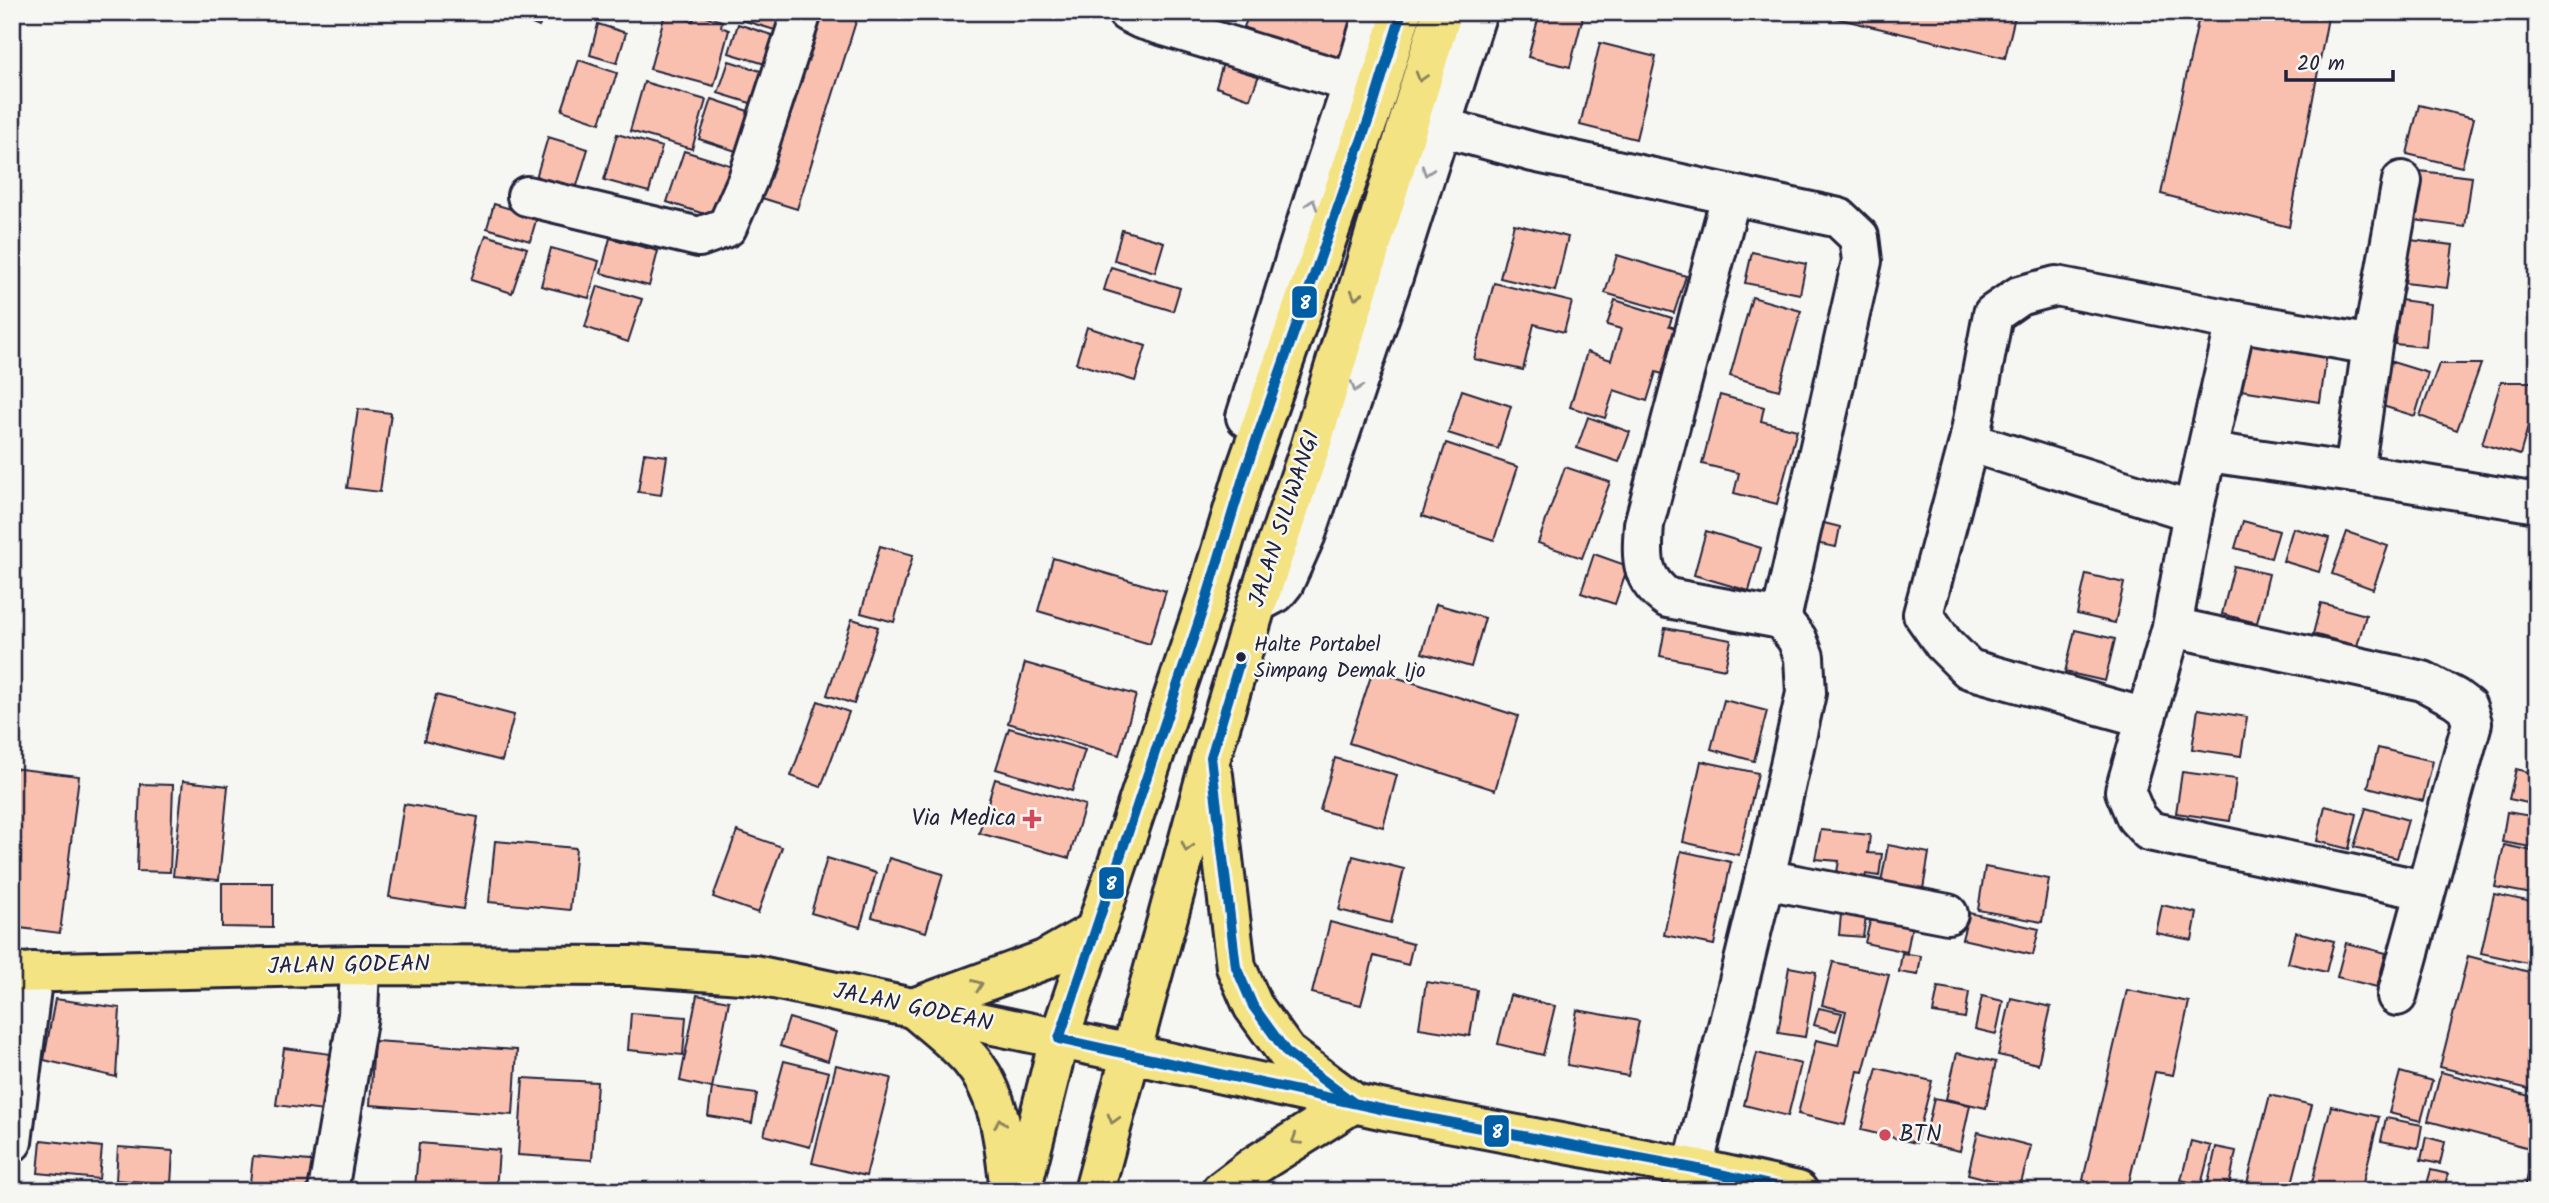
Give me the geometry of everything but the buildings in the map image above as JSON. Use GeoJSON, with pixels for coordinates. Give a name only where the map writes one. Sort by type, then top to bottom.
{"type":"FeatureCollection","features":[{"type":"Feature","properties":{"kind":"main road"},"geometry":{"type":"LineString","coordinates":[[1021,1191],[1059,1039],[1208,597],[1244,475],[1371,113],[1402,12]]}},
{"type":"Feature","properties":{"kind":"main road","name":"JALAN SILIWANGI"},"geometry":{"type":"LineString","coordinates":[[1094,1191],[1211,757],[1257,603],[1310,448],[1442,12]]}},
{"type":"Feature","properties":{"kind":"main road"},"geometry":{"type":"LineString","coordinates":[[1211,757],[1236,967],[1253,1006],[1287,1053],[1354,1103],[1254,1166],[1220,1191]]}},
{"type":"Feature","properties":{"kind":"main road"},"geometry":{"type":"LineString","coordinates":[[1010,1191],[1001,1121],[989,1088],[970,1059],[914,1008],[1044,960],[1095,931]]}},
{"type":"Feature","properties":{"kind":"main road","name":"JALAN GODEAN"},"geometry":{"type":"LineString","coordinates":[[23,972],[360,965],[632,966],[755,975],[1354,1103],[1693,1168],[1798,1191]]}},
{"type":"Feature","properties":{"kind":"street"},"geometry":{"type":"LineString","coordinates":[[527,196],[699,237],[727,227],[748,179],[802,12]]}},
{"type":"Feature","properties":{"kind":"street"},"geometry":{"type":"LineString","coordinates":[[1128,12],[1141,19],[1353,83]]}},
{"type":"Feature","properties":{"kind":"street"},"geometry":{"type":"LineString","coordinates":[[1208,597],[1200,565],[1374,12]]}},
{"type":"Feature","properties":{"kind":"street"},"geometry":{"type":"LineString","coordinates":[[1257,603],[1276,593],[1284,583],[1306,534],[1394,274],[1477,12]]}},
{"type":"Feature","properties":{"kind":"street"},"geometry":{"type":"LineString","coordinates":[[1441,127],[1533,152],[1839,218],[1859,237],[1862,261],[1781,619]]}},
{"type":"Feature","properties":{"kind":"street"},"geometry":{"type":"LineString","coordinates":[[2354,473],[2372,345],[2402,181]]}},
{"type":"Feature","properties":{"kind":"street"},"geometry":{"type":"LineString","coordinates":[[1693,1168],[1807,693],[1804,657],[1797,639],[1781,619],[1668,598],[1655,589],[1647,577],[1642,555],[1644,524],[1731,196]]}},
{"type":"Feature","properties":{"kind":"street"},"geometry":{"type":"LineString","coordinates":[[2146,718],[1969,669],[1943,643],[1923,614],[1969,442],[1993,314],[2019,296],[2056,286],[2372,345]]}},
{"type":"Feature","properties":{"kind":"street"},"geometry":{"type":"LineString","coordinates":[[2236,321],[2193,512],[2172,627],[2125,791],[2136,817],[2149,831],[2424,890]]}},
{"type":"Feature","properties":{"kind":"street"},"geometry":{"type":"LineString","coordinates":[[1969,442],[2193,512]]}},
{"type":"Feature","properties":{"kind":"street"},"geometry":{"type":"LineString","coordinates":[[2208,452],[2537,503]]}},
{"type":"Feature","properties":{"kind":"street"},"geometry":{"type":"LineString","coordinates":[[2172,627],[2423,681],[2467,707],[2472,723],[2397,996]]}},
{"type":"Feature","properties":{"kind":"street"},"geometry":{"type":"LineString","coordinates":[[1764,879],[1948,915]]}},
{"type":"Feature","properties":{"kind":"street"},"geometry":{"type":"LineString","coordinates":[[328,1191],[358,1015],[360,965]]}},
{"type":"Feature","properties":{"kind":"street"},"geometry":{"type":"LineString","coordinates":[[12,1142],[23,972]]}},
{"type":"Feature","properties":{"kind":"transit line","name":"8"},"geometry":{"type":"LineString","coordinates":[[1402,12],[1371,113],[1244,475],[1207,597],[1059,1039],[1385,1110],[1693,1168],[1797,1191]]}},
{"type":"Feature","properties":{"kind":"transit line","name":"8"},"geometry":{"type":"LineString","coordinates":[[1241,657],[1211,757],[1236,967],[1253,1006],[1287,1053],[1354,1103]]}},
{"type":"Feature","properties":{"kind":"place","name":"Halte Portabel Simpang Demak Ijo"},"geometry":{"type":"Point","coordinates":[1241,657]}},
{"type":"Feature","properties":{"kind":"place","name":"Via Medica"},"geometry":{"type":"Point","coordinates":[1032,819]}},
{"type":"Feature","properties":{"kind":"place","name":"BTN"},"geometry":{"type":"Point","coordinates":[1885,1135]}}]}
